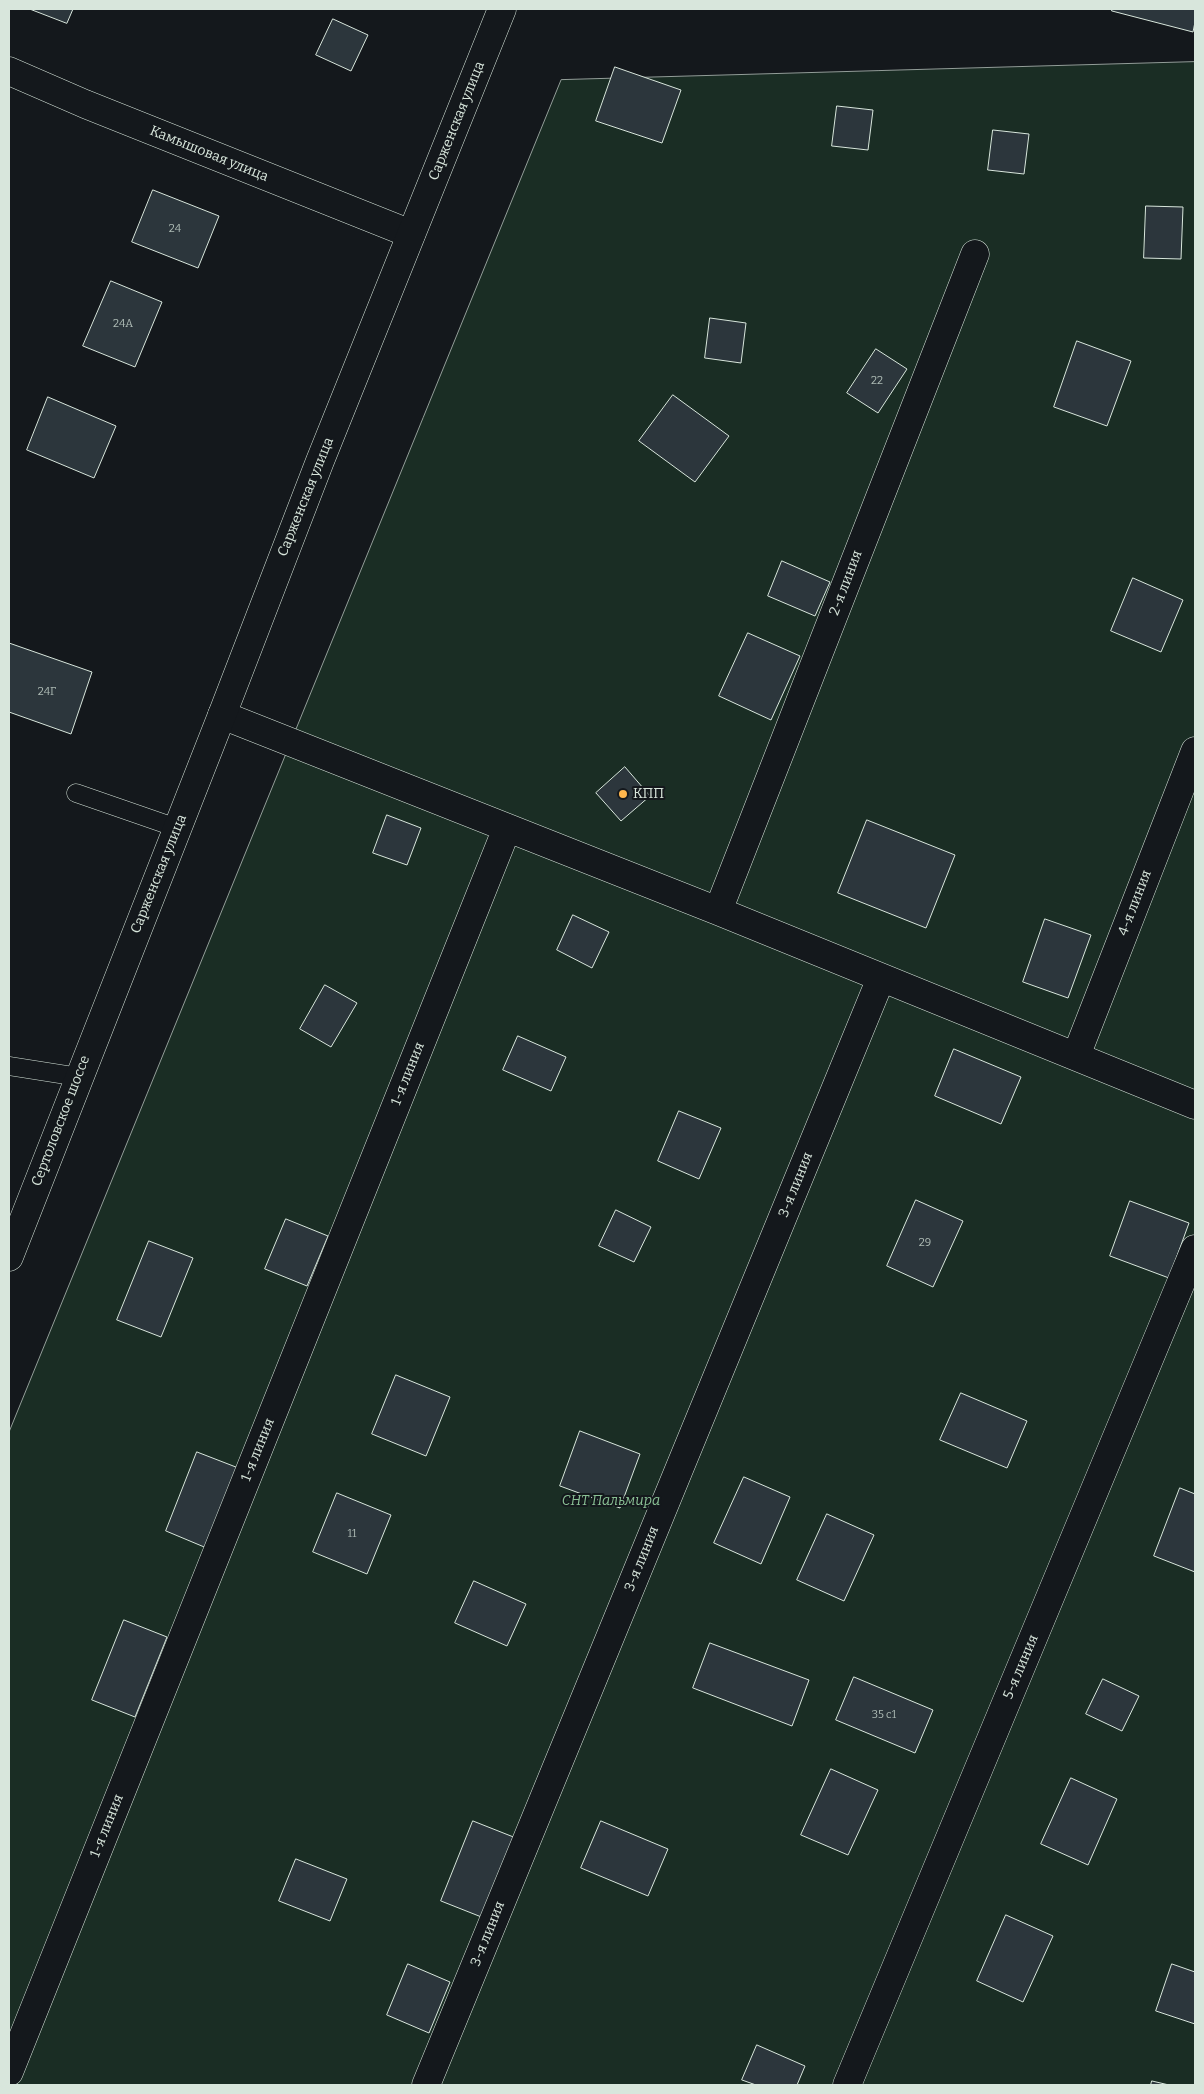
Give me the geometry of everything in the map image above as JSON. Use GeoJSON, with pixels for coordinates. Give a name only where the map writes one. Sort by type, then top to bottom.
{"type":"FeatureCollection","features":[{"type":"Feature","properties":{"kind":"street","name":"Сарженская улица"},"geometry":{"type":"LineString","coordinates":[[114,986],[268,594],[502,9]]}},
{"type":"Feature","properties":{"kind":"street","name":"Камышовая улица"},"geometry":{"type":"LineString","coordinates":[[9,71],[85,104],[411,234]]}},
{"type":"Feature","properties":{"kind":"street","name":"2-я линия"},"geometry":{"type":"LineString","coordinates":[[718,911],[975,254]]}},
{"type":"Feature","properties":{"kind":"street"},"geometry":{"type":"LineString","coordinates":[[222,715],[718,911],[1195,1105]]}},
{"type":"Feature","properties":{"kind":"street","name":"4-я линия"},"geometry":{"type":"LineString","coordinates":[[1076,1056],[1195,751]]}},
{"type":"Feature","properties":{"kind":"street","name":"1-я линия"},"geometry":{"type":"LineString","coordinates":[[9,2072],[507,828]]}},
{"type":"Feature","properties":{"kind":"street","name":"3-я линия"},"geometry":{"type":"LineString","coordinates":[[426,2085],[882,978]]}},
{"type":"Feature","properties":{"kind":"street","name":"Сертоловское шоссе"},"geometry":{"type":"LineString","coordinates":[[9,1257],[114,986]]}},
{"type":"Feature","properties":{"kind":"street","name":"5-я линия"},"geometry":{"type":"LineString","coordinates":[[847,2085],[1195,1249]]}},
{"type":"Feature","properties":{"kind":"lane"},"geometry":{"type":"LineString","coordinates":[[76,793],[177,828]]}},
{"type":"Feature","properties":{"kind":"lane"},"geometry":{"type":"LineString","coordinates":[[9,1066],[79,1077]]}},
{"type":"Feature","properties":{"kind":"green space","name":"СНТ Пальмира"},"geometry":{"type":"Polygon","coordinates":[[[1195,62],[1195,2085],[9,2085],[9,1432],[561,80],[1195,62]]]}},
{"type":"Feature","properties":{"kind":"building"},"geometry":{"type":"Polygon","coordinates":[[[30,9],[73,9],[67,23],[30,9]]]}},
{"type":"Feature","properties":{"kind":"building"},"geometry":{"type":"Polygon","coordinates":[[[1112,9],[1195,9],[1193,32],[1112,11],[1112,9]]]}},
{"type":"Feature","properties":{"kind":"building"},"geometry":{"type":"Polygon","coordinates":[[[333,19],[368,35],[351,71],[316,55],[333,19]]]}},
{"type":"Feature","properties":{"kind":"building"},"geometry":{"type":"Polygon","coordinates":[[[615,67],[681,90],[662,143],[596,121],[615,67]]]}},
{"type":"Feature","properties":{"kind":"building"},"geometry":{"type":"Polygon","coordinates":[[[837,106],[873,110],[868,150],[832,146],[837,106]]]}},
{"type":"Feature","properties":{"kind":"building"},"geometry":{"type":"Polygon","coordinates":[[[993,130],[1029,134],[1024,174],[988,170],[993,130]]]}},
{"type":"Feature","properties":{"kind":"building"},"geometry":{"type":"Polygon","coordinates":[[[153,190],[219,216],[198,268],[132,242],[153,190]]]}},
{"type":"Feature","properties":{"kind":"building"},"geometry":{"type":"Polygon","coordinates":[[[1146,206],[1183,207],[1181,259],[1144,258],[1146,206]]]}},
{"type":"Feature","properties":{"kind":"building"},"geometry":{"type":"Polygon","coordinates":[[[111,281],[162,302],[135,367],[83,346],[111,281]]]}},
{"type":"Feature","properties":{"kind":"building"},"geometry":{"type":"Polygon","coordinates":[[[710,318],[746,323],[741,363],[705,358],[710,318]]]}},
{"type":"Feature","properties":{"kind":"building"},"geometry":{"type":"Polygon","coordinates":[[[1077,341],[1131,361],[1107,426],[1054,407],[1077,341]]]}},
{"type":"Feature","properties":{"kind":"building"},"geometry":{"type":"Polygon","coordinates":[[[876,349],[907,369],[878,413],[847,393],[876,349]]]}},
{"type":"Feature","properties":{"kind":"building"},"geometry":{"type":"Polygon","coordinates":[[[673,395],[729,436],[695,482],[639,441],[673,395]]]}},
{"type":"Feature","properties":{"kind":"building"},"geometry":{"type":"Polygon","coordinates":[[[48,397],[116,426],[94,478],[27,450],[48,397]]]}},
{"type":"Feature","properties":{"kind":"building"},"geometry":{"type":"Polygon","coordinates":[[[782,561],[830,582],[815,616],[768,596],[782,561]]]}},
{"type":"Feature","properties":{"kind":"building"},"geometry":{"type":"Polygon","coordinates":[[[1133,578],[1183,600],[1161,652],[1111,631],[1133,578]]]}},
{"type":"Feature","properties":{"kind":"building"},"geometry":{"type":"Polygon","coordinates":[[[748,633],[800,656],[771,720],[719,696],[748,633]]]}},
{"type":"Feature","properties":{"kind":"building"},"geometry":{"type":"Polygon","coordinates":[[[9,643],[92,672],[71,734],[9,712],[9,643]]]}},
{"type":"Feature","properties":{"kind":"building","name":"КПП"},"geometry":{"type":"Polygon","coordinates":[[[625,767],[650,796],[621,821],[596,793],[625,767]]]}},
{"type":"Feature","properties":{"kind":"building"},"geometry":{"type":"Polygon","coordinates":[[[387,815],[421,828],[407,865],[373,853],[387,815]]]}},
{"type":"Feature","properties":{"kind":"building"},"geometry":{"type":"Polygon","coordinates":[[[867,820],[955,855],[926,928],[838,893],[867,820]]]}},
{"type":"Feature","properties":{"kind":"building"},"geometry":{"type":"Polygon","coordinates":[[[573,915],[609,932],[592,968],[557,950],[573,915]]]}},
{"type":"Feature","properties":{"kind":"building"},"geometry":{"type":"Polygon","coordinates":[[[1045,919],[1091,935],[1068,998],[1023,982],[1045,919]]]}},
{"type":"Feature","properties":{"kind":"building"},"geometry":{"type":"Polygon","coordinates":[[[325,985],[357,1003],[331,1047],[300,1029],[325,985]]]}},
{"type":"Feature","properties":{"kind":"building"},"geometry":{"type":"Polygon","coordinates":[[[518,1036],[566,1057],[551,1091],[503,1070],[518,1036]]]}},
{"type":"Feature","properties":{"kind":"building"},"geometry":{"type":"Polygon","coordinates":[[[954,1049],[1021,1077],[1001,1124],[935,1096],[954,1049]]]}},
{"type":"Feature","properties":{"kind":"building"},"geometry":{"type":"Polygon","coordinates":[[[679,1111],[721,1128],[699,1179],[658,1161],[679,1111]]]}},
{"type":"Feature","properties":{"kind":"building"},"geometry":{"type":"Polygon","coordinates":[[[916,1200],[963,1221],[933,1287],[887,1266],[916,1200]]]}},
{"type":"Feature","properties":{"kind":"building"},"geometry":{"type":"Polygon","coordinates":[[[1130,1201],[1189,1223],[1169,1278],[1110,1256],[1130,1201]]]}},
{"type":"Feature","properties":{"kind":"building"},"geometry":{"type":"Polygon","coordinates":[[[616,1210],[651,1227],[634,1262],[599,1246],[616,1210]]]}},
{"type":"Feature","properties":{"kind":"building"},"geometry":{"type":"Polygon","coordinates":[[[286,1219],[328,1236],[307,1286],[265,1269],[286,1219]]]}},
{"type":"Feature","properties":{"kind":"building"},"geometry":{"type":"Polygon","coordinates":[[[149,1241],[193,1258],[161,1337],[117,1320],[149,1241]]]}},
{"type":"Feature","properties":{"kind":"building"},"geometry":{"type":"Polygon","coordinates":[[[396,1375],[450,1397],[426,1456],[372,1434],[396,1375]]]}},
{"type":"Feature","properties":{"kind":"building"},"geometry":{"type":"Polygon","coordinates":[[[961,1393],[1027,1421],[1007,1468],[940,1440],[961,1393]]]}},
{"type":"Feature","properties":{"kind":"building"},"geometry":{"type":"Polygon","coordinates":[[[580,1431],[640,1454],[620,1508],[560,1486],[580,1431]]]}},
{"type":"Feature","properties":{"kind":"building"},"geometry":{"type":"Polygon","coordinates":[[[197,1452],[241,1469],[209,1549],[166,1531],[197,1452]]]}},
{"type":"Feature","properties":{"kind":"building"},"geometry":{"type":"Polygon","coordinates":[[[744,1477],[790,1497],[761,1564],[714,1543],[744,1477]]]}},
{"type":"Feature","properties":{"kind":"building"},"geometry":{"type":"Polygon","coordinates":[[[1180,1488],[1195,1494],[1195,1572],[1154,1556],[1180,1488]]]}},
{"type":"Feature","properties":{"kind":"building"},"geometry":{"type":"Polygon","coordinates":[[[337,1493],[391,1515],[367,1574],[313,1552],[337,1493]]]}},
{"type":"Feature","properties":{"kind":"building"},"geometry":{"type":"Polygon","coordinates":[[[827,1514],[874,1535],[844,1601],[797,1580],[827,1514]]]}},
{"type":"Feature","properties":{"kind":"building"},"geometry":{"type":"Polygon","coordinates":[[[474,1581],[526,1604],[507,1646],[455,1623],[474,1581]]]}},
{"type":"Feature","properties":{"kind":"building"},"geometry":{"type":"Polygon","coordinates":[[[124,1620],[167,1637],[135,1717],[92,1700],[124,1620]]]}},
{"type":"Feature","properties":{"kind":"building"},"geometry":{"type":"Polygon","coordinates":[[[710,1643],[809,1680],[792,1726],[693,1688],[710,1643]]]}},
{"type":"Feature","properties":{"kind":"building"},"geometry":{"type":"Polygon","coordinates":[[[854,1677],[933,1710],[915,1753],[836,1720],[854,1677]]]}},
{"type":"Feature","properties":{"kind":"building"},"geometry":{"type":"Polygon","coordinates":[[[1103,1679],[1139,1696],[1122,1731],[1086,1714],[1103,1679]]]}},
{"type":"Feature","properties":{"kind":"building"},"geometry":{"type":"Polygon","coordinates":[[[831,1769],[878,1790],[848,1855],[801,1835],[831,1769]]]}},
{"type":"Feature","properties":{"kind":"building"},"geometry":{"type":"Polygon","coordinates":[[[1071,1778],[1117,1799],[1088,1865],[1041,1844],[1071,1778]]]}},
{"type":"Feature","properties":{"kind":"building"},"geometry":{"type":"Polygon","coordinates":[[[473,1821],[516,1838],[484,1918],[441,1901],[473,1821]]]}},
{"type":"Feature","properties":{"kind":"building"},"geometry":{"type":"Polygon","coordinates":[[[601,1821],[668,1849],[648,1896],[581,1868],[601,1821]]]}},
{"type":"Feature","properties":{"kind":"building"},"geometry":{"type":"Polygon","coordinates":[[[296,1859],[347,1879],[330,1921],[279,1901],[296,1859]]]}},
{"type":"Feature","properties":{"kind":"building"},"geometry":{"type":"Polygon","coordinates":[[[1006,1915],[1053,1936],[1023,2002],[977,1981],[1006,1915]]]}},
{"type":"Feature","properties":{"kind":"building"},"geometry":{"type":"Polygon","coordinates":[[[408,1964],[450,1982],[429,2033],[387,2015],[408,1964]]]}},
{"type":"Feature","properties":{"kind":"building"},"geometry":{"type":"Polygon","coordinates":[[[1172,1964],[1195,1972],[1195,2024],[1156,2011],[1172,1964]]]}},
{"type":"Feature","properties":{"kind":"building"},"geometry":{"type":"Polygon","coordinates":[[[757,2045],[805,2066],[797,2085],[756,2085],[742,2080],[757,2045]]]}},
{"type":"Feature","properties":{"kind":"building"},"geometry":{"type":"Polygon","coordinates":[[[1152,2081],[1169,2085],[1151,2085],[1152,2081]]]}},
{"type":"Feature","properties":{"kind":"place","name":"КПП"},"geometry":{"type":"Point","coordinates":[623,794]}}]}
